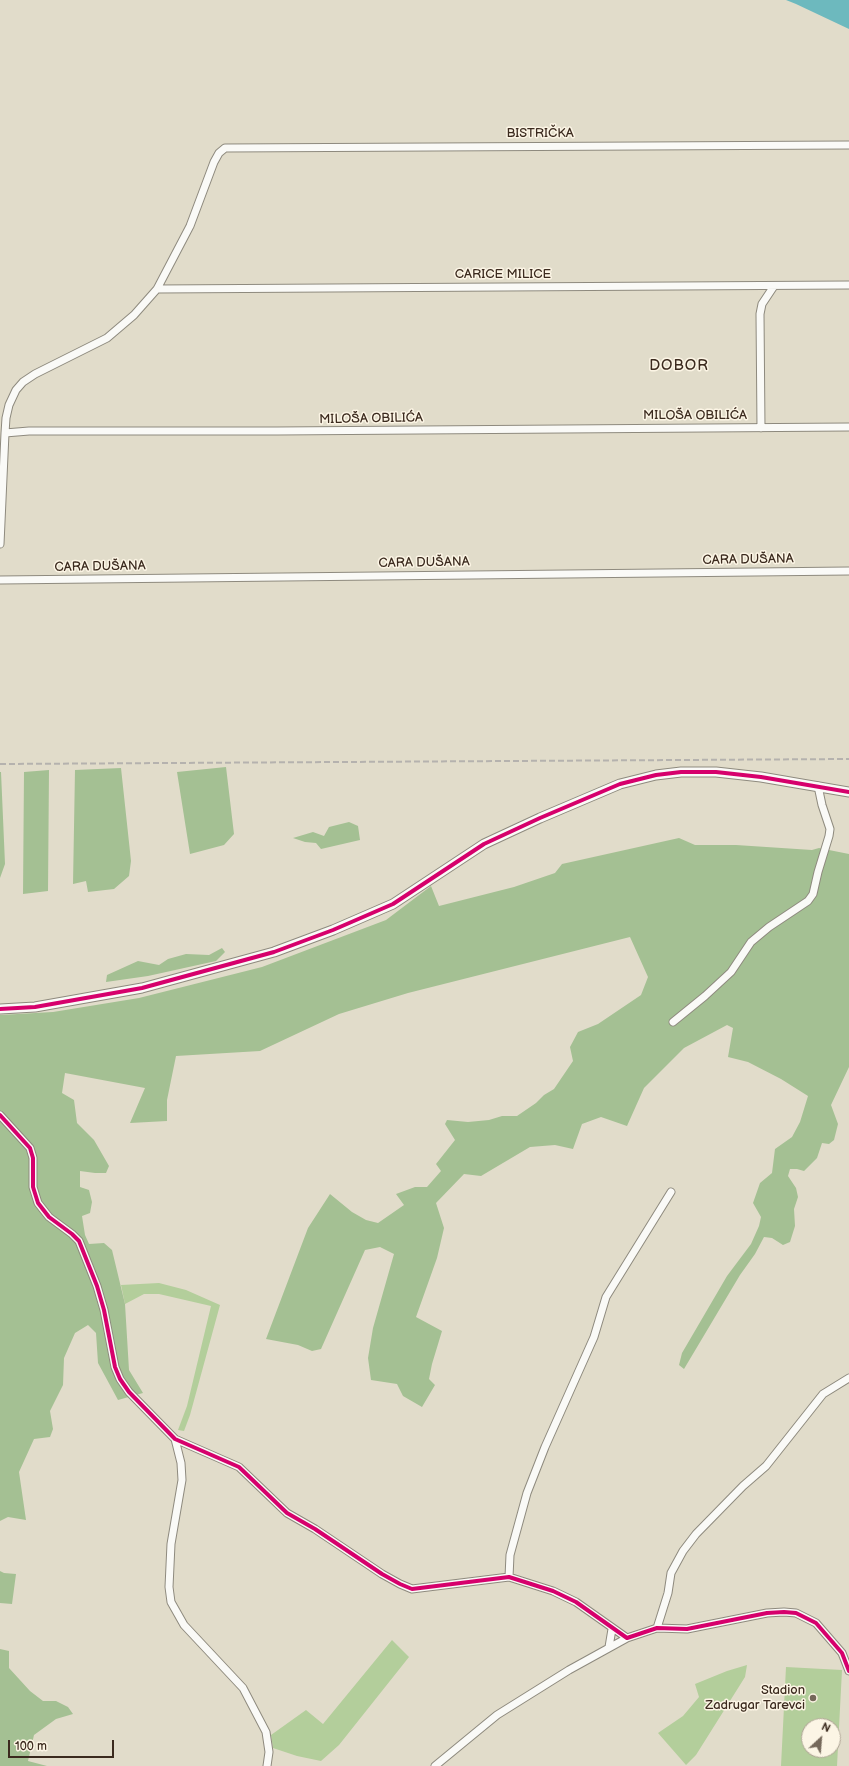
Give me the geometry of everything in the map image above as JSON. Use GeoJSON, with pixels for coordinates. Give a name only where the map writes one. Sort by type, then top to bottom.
{"type":"FeatureCollection","features":[{"type":"Feature","properties":{"kind":"main road"},"geometry":{"type":"LineString","coordinates":[[0,1009],[35,1007],[142,988],[274,952],[333,930],[393,904],[484,844],[620,784],[656,775],[681,772],[716,772],[761,777],[849,792]]}},
{"type":"Feature","properties":{"kind":"street","name":"BISTRIČKA"},"geometry":{"type":"LineString","coordinates":[[157,289],[190,226],[214,162],[225,148],[849,145]]}},
{"type":"Feature","properties":{"kind":"street","name":"CARICE MILICE"},"geometry":{"type":"LineString","coordinates":[[157,289],[849,285]]}},
{"type":"Feature","properties":{"kind":"street"},"geometry":{"type":"LineString","coordinates":[[761,428],[760,314],[762,304],[774,286]]}},
{"type":"Feature","properties":{"kind":"street"},"geometry":{"type":"LineString","coordinates":[[0,544],[6,418],[9,405],[16,390],[23,382],[35,374],[107,338],[134,315],[157,289]]}},
{"type":"Feature","properties":{"kind":"street","name":"MILOŠA OBILIĆA"},"geometry":{"type":"LineString","coordinates":[[5,433],[29,431],[285,431],[849,427]]}},
{"type":"Feature","properties":{"kind":"street","name":"CARA DUŠANA"},"geometry":{"type":"LineString","coordinates":[[0,580],[849,571]]}},
{"type":"Feature","properties":{"kind":"street"},"geometry":{"type":"LineString","coordinates":[[672,1022],[705,996],[731,972],[751,942],[769,927],[808,901],[813,894],[830,829],[818,786]]}},
{"type":"Feature","properties":{"kind":"street"},"geometry":{"type":"LineString","coordinates":[[0,1115],[30,1148],[33,1158],[33,1187],[38,1203],[48,1217],[72,1234],[79,1241],[97,1286],[120,1379],[128,1392],[175,1439],[239,1467],[287,1513],[315,1529],[377,1571],[400,1584],[412,1589],[509,1578],[553,1591],[576,1602],[626,1638]]}},
{"type":"Feature","properties":{"kind":"street"},"geometry":{"type":"LineString","coordinates":[[509,1578],[510,1555],[527,1493],[544,1447],[594,1337],[606,1297],[671,1192]]}},
{"type":"Feature","properties":{"kind":"street"},"geometry":{"type":"LineString","coordinates":[[657,1628],[668,1593],[671,1573],[683,1551],[696,1534],[743,1486],[766,1466],[823,1394],[849,1378]]}},
{"type":"Feature","properties":{"kind":"street"},"geometry":{"type":"LineString","coordinates":[[175,1439],[181,1463],[182,1480],[171,1544],[169,1587],[171,1602],[184,1625],[243,1688],[266,1732],[269,1752],[267,1766]]}},
{"type":"Feature","properties":{"kind":"street"},"geometry":{"type":"LineString","coordinates":[[435,1766],[497,1715],[569,1670],[626,1638],[657,1628],[687,1629],[767,1613],[796,1613],[816,1623],[842,1652],[849,1670]]}},
{"type":"Feature","properties":{"kind":"street"},"geometry":{"type":"LineString","coordinates":[[609,1647],[612,1629]]}},
{"type":"Feature","properties":{"kind":"green space"},"geometry":{"type":"Polygon","coordinates":[[[226,767],[234,834],[224,845],[190,854],[177,772],[226,767]]]}},
{"type":"Feature","properties":{"kind":"green space"},"geometry":{"type":"Polygon","coordinates":[[[121,768],[131,861],[129,876],[114,889],[88,892],[86,881],[73,884],[75,770],[121,768]]]}},
{"type":"Feature","properties":{"kind":"green space"},"geometry":{"type":"Polygon","coordinates":[[[49,770],[48,891],[23,894],[24,772],[49,770]]]}},
{"type":"Feature","properties":{"kind":"green space"},"geometry":{"type":"Polygon","coordinates":[[[0,772],[5,864],[0,878],[0,772]]]}},
{"type":"Feature","properties":{"kind":"green space"},"geometry":{"type":"Polygon","coordinates":[[[349,822],[358,826],[360,840],[321,849],[316,843],[305,842],[293,838],[313,832],[324,836],[329,827],[349,822]]]}},
{"type":"Feature","properties":{"kind":"green space"},"geometry":{"type":"Polygon","coordinates":[[[679,838],[695,845],[736,845],[812,850],[819,848],[849,854],[849,1067],[831,1105],[838,1124],[834,1140],[829,1144],[822,1143],[817,1158],[804,1171],[790,1169],[788,1176],[796,1188],[798,1197],[794,1209],[795,1226],[790,1242],[783,1245],[772,1238],[764,1237],[684,1369],[679,1365],[682,1353],[727,1276],[751,1244],[759,1226],[761,1217],[753,1203],[760,1183],[772,1173],[775,1149],[792,1137],[800,1122],[808,1096],[781,1079],[748,1062],[728,1057],[733,1028],[727,1025],[684,1048],[644,1088],[627,1126],[601,1117],[582,1124],[573,1149],[555,1145],[530,1147],[481,1176],[464,1174],[436,1203],[444,1228],[437,1258],[416,1317],[442,1331],[429,1379],[435,1385],[422,1407],[403,1396],[397,1384],[371,1380],[368,1358],[373,1328],[394,1254],[380,1247],[365,1250],[321,1349],[312,1351],[298,1345],[266,1339],[308,1228],[330,1194],[352,1212],[366,1220],[378,1223],[404,1205],[396,1194],[415,1187],[427,1187],[441,1171],[436,1164],[455,1140],[445,1124],[447,1120],[468,1122],[489,1120],[502,1116],[517,1116],[554,1089],[573,1061],[570,1047],[578,1032],[598,1024],[641,995],[648,977],[630,937],[408,993],[339,1014],[260,1051],[176,1056],[167,1100],[167,1121],[130,1123],[145,1088],[65,1073],[62,1093],[74,1100],[77,1123],[94,1140],[109,1166],[106,1173],[80,1171],[80,1187],[89,1190],[92,1202],[90,1213],[82,1216],[85,1235],[89,1244],[104,1243],[112,1250],[125,1304],[129,1370],[143,1393],[118,1400],[98,1363],[96,1333],[88,1325],[75,1333],[64,1358],[63,1385],[50,1411],[53,1429],[50,1437],[34,1439],[19,1472],[26,1520],[8,1517],[0,1521],[0,1015],[53,1012],[139,998],[262,967],[386,920],[431,886],[439,906],[514,887],[555,873],[562,864],[679,838]]]}},
{"type":"Feature","properties":{"kind":"green space"},"geometry":{"type":"Polygon","coordinates":[[[222,948],[225,952],[216,961],[148,976],[106,982],[107,975],[138,961],[159,965],[168,959],[186,954],[209,955],[222,948]]]}},
{"type":"Feature","properties":{"kind":"green space"},"geometry":{"type":"Polygon","coordinates":[[[159,1283],[186,1290],[220,1305],[190,1415],[184,1431],[178,1430],[187,1406],[211,1306],[159,1294],[144,1294],[125,1304],[121,1285],[159,1283]]]}},
{"type":"Feature","properties":{"kind":"green space"},"geometry":{"type":"Polygon","coordinates":[[[0,1571],[4,1573],[16,1574],[12,1604],[0,1603],[0,1571]]]}},
{"type":"Feature","properties":{"kind":"green space"},"geometry":{"type":"Polygon","coordinates":[[[392,1640],[409,1657],[339,1745],[321,1761],[297,1756],[273,1748],[271,1735],[306,1710],[323,1724],[392,1640]]]}},
{"type":"Feature","properties":{"kind":"green space"},"geometry":{"type":"Polygon","coordinates":[[[0,1649],[9,1651],[9,1668],[30,1691],[43,1701],[56,1701],[68,1707],[73,1714],[56,1719],[34,1735],[28,1761],[47,1766],[0,1766],[0,1649]]]}},
{"type":"Feature","properties":{"kind":"green space"},"geometry":{"type":"Polygon","coordinates":[[[747,1665],[745,1677],[696,1755],[686,1765],[658,1733],[683,1716],[699,1697],[695,1684],[727,1671],[747,1665]]]}},
{"type":"Feature","properties":{"kind":"green space","name":"Stadion Zadrugar Tarevci"},"geometry":{"type":"Polygon","coordinates":[[[786,1667],[842,1670],[840,1718],[801,1718],[801,1758],[837,1758],[837,1766],[781,1766],[786,1667]]]}},
{"type":"Feature","properties":{"kind":"water"},"geometry":{"type":"Polygon","coordinates":[[[786,0],[849,0],[849,29],[796,4],[786,0]]]}},
{"type":"Feature","properties":{"kind":"railway"},"geometry":{"type":"LineString","coordinates":[[0,764],[849,759]]}},
{"type":"Feature","properties":{"kind":"cycle path"},"geometry":{"type":"LineString","coordinates":[[0,1009],[35,1007],[142,988],[274,952],[333,930],[393,904],[484,844],[620,784],[656,775],[681,772],[716,772],[761,777],[849,792]]}},
{"type":"Feature","properties":{"kind":"cycle path"},"geometry":{"type":"LineString","coordinates":[[0,1115],[30,1148],[33,1158],[33,1187],[38,1203],[49,1217],[79,1241],[97,1286],[104,1310],[115,1367],[120,1379],[129,1392],[175,1439],[239,1467],[287,1513],[315,1529],[382,1574],[412,1589],[509,1577],[553,1591],[576,1602],[627,1638],[657,1628],[687,1629],[767,1613],[796,1613],[816,1623],[842,1653],[849,1671]]}},
{"type":"Feature","properties":{"kind":"place","name":"Stadion Zadrugar Tarevci"},"geometry":{"type":"Point","coordinates":[813,1698]}},
{"type":"Feature","properties":{"kind":"district","name":"DOBOR"},"geometry":{"type":"Point","coordinates":[679,366]}}]}
